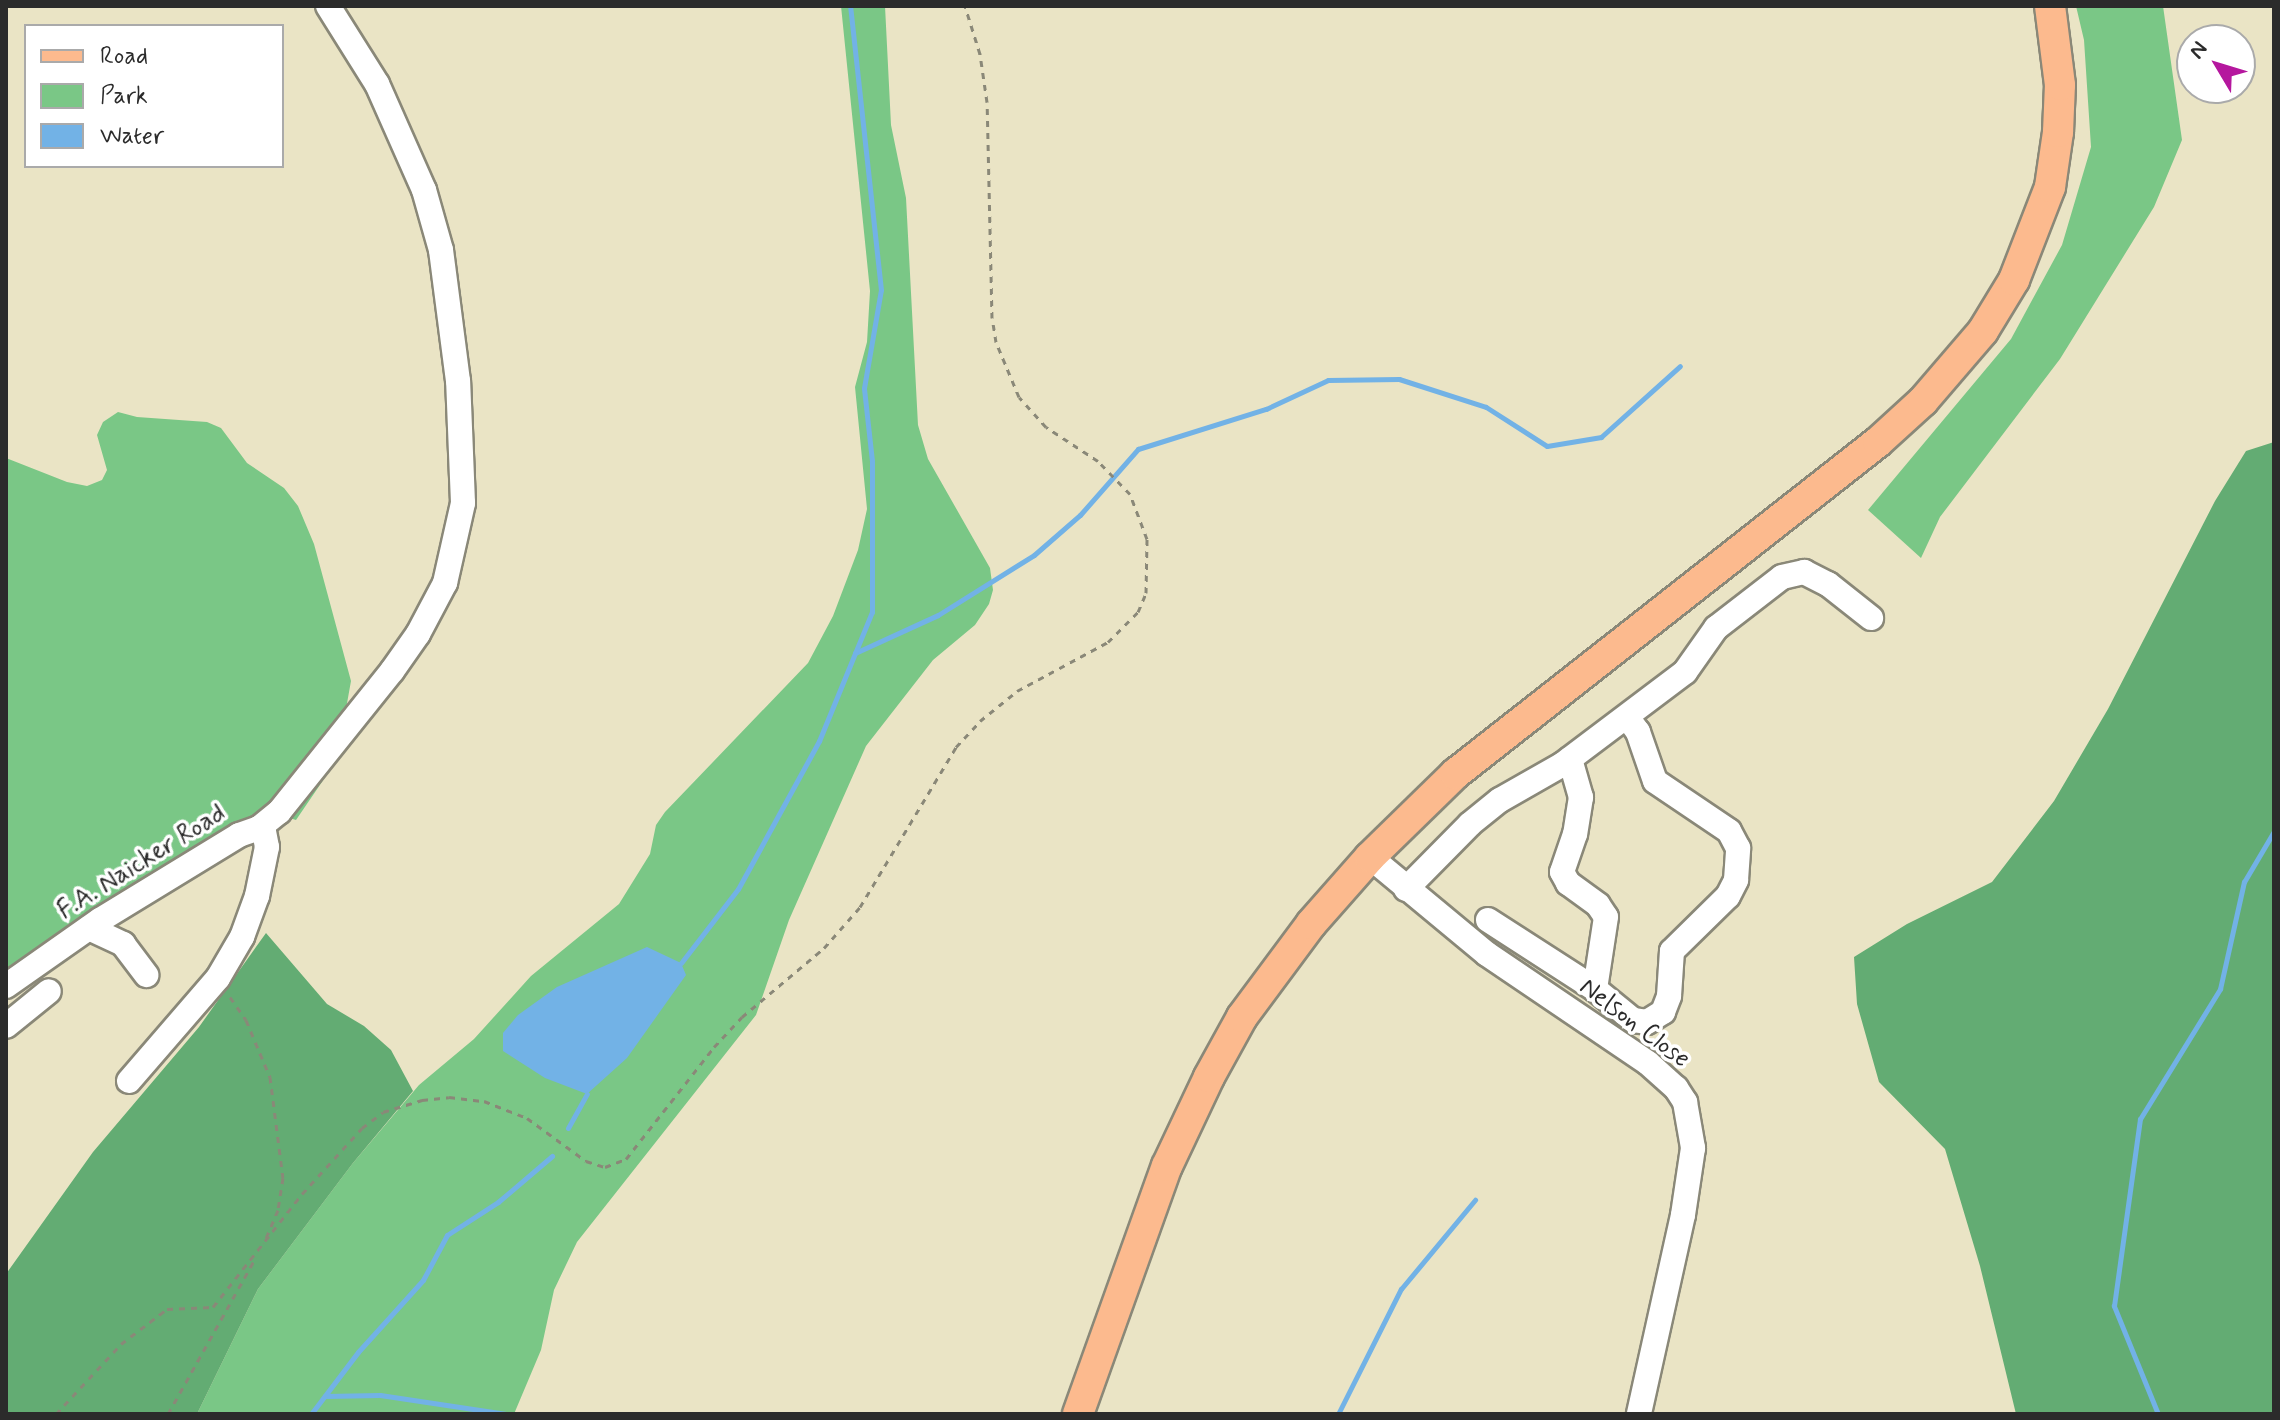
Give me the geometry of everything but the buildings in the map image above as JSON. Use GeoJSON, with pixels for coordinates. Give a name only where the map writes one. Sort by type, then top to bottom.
{"type":"FeatureCollection","features":[{"type":"Feature","properties":{"kind":"main road"},"geometry":{"type":"LineString","coordinates":[[1078,1414],[1167,1166],[1209,1077],[1242,1017],[1278,966],[1370,857],[1455,774],[1878,442],[1923,401],[1961,360],[2014,280],[2050,187],[2058,132],[2060,85],[2056,34],[2050,6]]}},
{"type":"Feature","properties":{"kind":"street"},"geometry":{"type":"LineString","coordinates":[[259,828],[293,797],[335,746],[418,634],[445,583],[463,503],[452,326],[434,219],[377,84],[328,6]]}},
{"type":"Feature","properties":{"kind":"street"},"geometry":{"type":"LineString","coordinates":[[1406,889],[1470,824],[1500,800],[1570,759],[1685,672],[1716,628],[1782,577],[1804,572],[1828,584],[1871,618]]}},
{"type":"Feature","properties":{"kind":"street"},"geometry":{"type":"LineString","coordinates":[[1488,920],[1595,989],[1637,1021],[1647,1022],[1658,1017],[1669,996],[1672,951],[1728,896],[1738,861],[1736,839],[1729,831],[1655,781],[1638,732],[1628,718]]}},
{"type":"Feature","properties":{"kind":"street"},"geometry":{"type":"LineString","coordinates":[[1570,759],[1581,797],[1575,834],[1562,872],[1568,883],[1598,905],[1606,917],[1595,989]]}},
{"type":"Feature","properties":{"kind":"street","name":"F.A. Naicker Road"},"geometry":{"type":"LineString","coordinates":[[6,986],[89,928],[239,835],[259,828],[264,831],[267,847],[257,896],[242,937],[218,978],[129,1081]]}},
{"type":"Feature","properties":{"kind":"street","name":"Nelson Close"},"geometry":{"type":"LineString","coordinates":[[1370,857],[1487,954],[1648,1063],[1676,1088],[1685,1102],[1693,1148],[1683,1215],[1639,1414]]}},
{"type":"Feature","properties":{"kind":"street"},"geometry":{"type":"LineString","coordinates":[[89,928],[123,944],[146,975]]}},
{"type":"Feature","properties":{"kind":"street"},"geometry":{"type":"LineString","coordinates":[[6,1026],[49,991]]}},
{"type":"Feature","properties":{"kind":"path"},"geometry":{"type":"LineString","coordinates":[[56,1414],[121,1344],[167,1309],[213,1307],[302,1194],[362,1128],[383,1112],[422,1100],[449,1097],[484,1101],[527,1118],[586,1161],[605,1167],[626,1159],[714,1047],[742,1017],[824,948],[860,907],[956,747],[980,721],[1017,691],[1108,642],[1138,612],[1146,593],[1147,539],[1130,494],[1098,461],[1046,427],[1019,397],[996,342],[992,318],[987,102],[980,54],[965,6]]}},
{"type":"Feature","properties":{"kind":"path"},"geometry":{"type":"LineString","coordinates":[[168,1414],[261,1249],[278,1210],[283,1178],[270,1077],[246,1020],[218,978]]}},
{"type":"Feature","properties":{"kind":"green space"},"geometry":{"type":"Polygon","coordinates":[[[841,6],[885,6],[891,125],[906,198],[918,425],[928,459],[990,568],[993,590],[989,604],[975,625],[933,660],[866,746],[789,920],[756,1015],[577,1242],[554,1290],[541,1350],[514,1414],[197,1414],[258,1289],[353,1163],[419,1085],[474,1039],[531,976],[619,904],[650,854],[656,825],[665,812],[808,663],[833,616],[858,550],[867,509],[855,387],[867,342],[870,291],[841,6]]]}},
{"type":"Feature","properties":{"kind":"green space"},"geometry":{"type":"Polygon","coordinates":[[[2076,6],[2163,6],[2182,140],[2154,207],[2060,359],[1940,517],[1921,558],[1868,510],[2011,339],[2062,245],[2091,147],[2084,40],[2076,6]]]}},
{"type":"Feature","properties":{"kind":"green space"},"geometry":{"type":"Polygon","coordinates":[[[118,412],[137,417],[207,422],[221,428],[247,463],[284,488],[298,506],[314,544],[351,681],[344,720],[326,776],[296,820],[266,811],[6,979],[6,458],[67,482],[87,486],[102,480],[107,470],[97,435],[103,422],[118,412]]]}},
{"type":"Feature","properties":{"kind":"green space"},"geometry":{"type":"Polygon","coordinates":[[[2274,442],[2274,1414],[2016,1414],[1980,1266],[1945,1149],[1879,1082],[1857,1004],[1854,957],[1907,924],[1992,882],[2054,801],[2108,709],[2215,501],[2246,451],[2274,442]]]}},
{"type":"Feature","properties":{"kind":"green space"},"geometry":{"type":"Polygon","coordinates":[[[266,933],[327,1004],[364,1026],[391,1050],[413,1091],[353,1163],[258,1289],[197,1414],[6,1414],[6,1274],[93,1152],[199,1027],[266,933]]]}},
{"type":"Feature","properties":{"kind":"water"},"geometry":{"type":"Polygon","coordinates":[[[647,947],[681,963],[686,975],[627,1058],[587,1094],[545,1078],[503,1051],[503,1033],[518,1015],[557,987],[647,947]]]}},
{"type":"Feature","properties":{"kind":"waterway"},"geometry":{"type":"LineString","coordinates":[[681,963],[738,889],[819,741],[872,612],[872,461],[864,388],[881,290],[850,6]]}},
{"type":"Feature","properties":{"kind":"waterway"},"geometry":{"type":"LineString","coordinates":[[855,653],[938,615],[1034,555],[1080,515],[1138,449],[1266,409],[1328,380],[1399,379],[1486,407],[1547,446],[1601,437],[1680,366]]}},
{"type":"Feature","properties":{"kind":"waterway"},"geometry":{"type":"LineString","coordinates":[[2158,1414],[2114,1306],[2140,1119],[2220,989],[2244,882],[2274,831]]}},
{"type":"Feature","properties":{"kind":"waterway"},"geometry":{"type":"LineString","coordinates":[[568,1128],[587,1094]]}},
{"type":"Feature","properties":{"kind":"waterway"},"geometry":{"type":"LineString","coordinates":[[311,1414],[358,1352],[423,1280],[447,1235],[498,1202],[552,1156]]}},
{"type":"Feature","properties":{"kind":"waterway"},"geometry":{"type":"LineString","coordinates":[[1338,1414],[1401,1289],[1475,1200]]}},
{"type":"Feature","properties":{"kind":"waterway"},"geometry":{"type":"LineString","coordinates":[[325,1396],[380,1395],[505,1414]]}}]}
